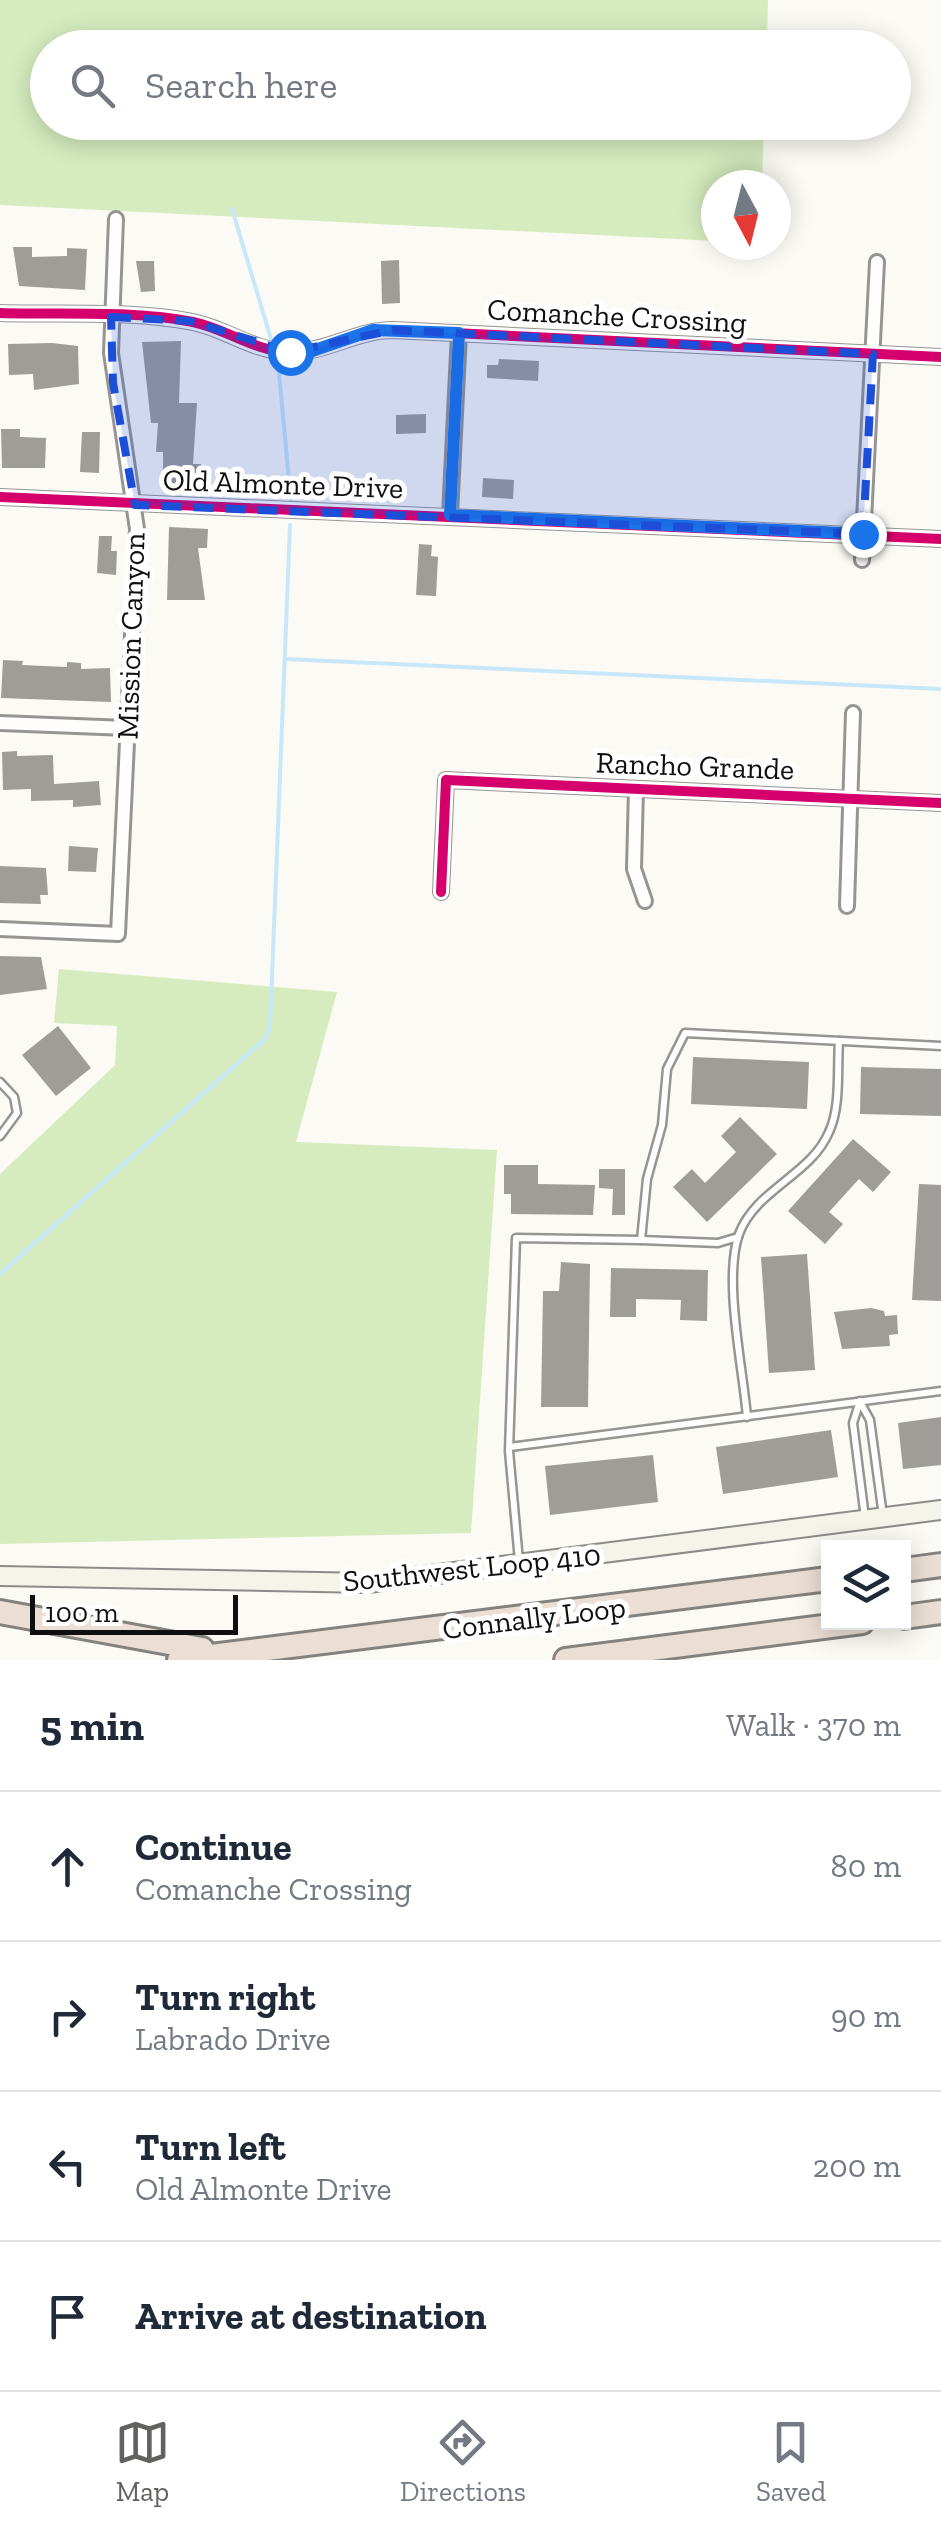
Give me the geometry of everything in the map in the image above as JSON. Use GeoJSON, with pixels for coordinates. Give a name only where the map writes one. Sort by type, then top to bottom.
{"type":"FeatureCollection","features":[{"type":"Feature","properties":{"kind":"highway"},"geometry":{"type":"LineString","coordinates":[[911,1569],[941,1565]]}},
{"type":"Feature","properties":{"kind":"highway","name":"Connally Loop"},"geometry":{"type":"LineString","coordinates":[[180,1660],[821,1581]]}},
{"type":"Feature","properties":{"kind":"highway"},"geometry":{"type":"LineString","coordinates":[[0,1612],[230,1654]]}},
{"type":"Feature","properties":{"kind":"highway"},"geometry":{"type":"LineString","coordinates":[[911,1616],[941,1612]]}},
{"type":"Feature","properties":{"kind":"highway","name":"Connally Loop"},"geometry":{"type":"LineString","coordinates":[[566,1660],[821,1627]]}},
{"type":"Feature","properties":{"kind":"main road","name":"Southwest Loop 410"},"geometry":{"type":"LineString","coordinates":[[0,1576],[368,1583],[941,1510]]}},
{"type":"Feature","properties":{"kind":"street","name":"Mission Canyon"},"geometry":{"type":"LineString","coordinates":[[0,929],[118,934],[136,504],[113,383],[111,317],[116,219]]}},
{"type":"Feature","properties":{"kind":"street"},"geometry":{"type":"LineString","coordinates":[[862,560],[877,262]]}},
{"type":"Feature","properties":{"kind":"street","name":"Comanche Crossing"},"geometry":{"type":"LineString","coordinates":[[0,313],[190,321],[244,344],[290,352],[312,351],[373,330],[941,357]]}},
{"type":"Feature","properties":{"kind":"street"},"geometry":{"type":"LineString","coordinates":[[450,515],[459,333]]}},
{"type":"Feature","properties":{"kind":"street","name":"Old Almonte Drive"},"geometry":{"type":"LineString","coordinates":[[0,497],[941,538]]}},
{"type":"Feature","properties":{"kind":"street"},"geometry":{"type":"LineString","coordinates":[[847,906],[853,713]]}},
{"type":"Feature","properties":{"kind":"street"},"geometry":{"type":"LineString","coordinates":[[0,722],[127,728]]}},
{"type":"Feature","properties":{"kind":"street","name":"Rancho Grande"},"geometry":{"type":"LineString","coordinates":[[441,892],[446,780],[941,803]]}},
{"type":"Feature","properties":{"kind":"street"},"geometry":{"type":"LineString","coordinates":[[636,789],[634,869],[645,901]]}},
{"type":"Feature","properties":{"kind":"lane"},"geometry":{"type":"LineString","coordinates":[[640,1240],[667,1069],[684,1033],[941,1046]]}},
{"type":"Feature","properties":{"kind":"lane"},"geometry":{"type":"LineString","coordinates":[[747,1417],[734,1271],[738,1237],[754,1206],[802,1165],[829,1134],[839,1041]]}},
{"type":"Feature","properties":{"kind":"lane"},"geometry":{"type":"LineString","coordinates":[[0,1082],[14,1098],[17,1113],[0,1136]]}},
{"type":"Feature","properties":{"kind":"lane"},"geometry":{"type":"LineString","coordinates":[[520,1565],[510,1447],[516,1238],[718,1243],[738,1237]]}},
{"type":"Feature","properties":{"kind":"lane"},"geometry":{"type":"LineString","coordinates":[[510,1447],[941,1391]]}},
{"type":"Feature","properties":{"kind":"lane"},"geometry":{"type":"LineString","coordinates":[[860,1401],[870,1420],[874,1519]]}},
{"type":"Feature","properties":{"kind":"lane"},"geometry":{"type":"LineString","coordinates":[[860,1401],[853,1423],[874,1519]]}},
{"type":"Feature","properties":{"kind":"highlighted area"},"geometry":{"type":"Polygon","coordinates":[[[111,317],[190,321],[290,352],[393,330],[873,354],[863,534],[135,505],[113,383],[111,317]]]}},
{"type":"Feature","properties":{"kind":"green space"},"geometry":{"type":"Polygon","coordinates":[[[0,0],[768,0],[767,30],[30,30],[30,140],[763,140],[762,170],[701,170],[701,240],[0,205],[0,0]]]}},
{"type":"Feature","properties":{"kind":"green space"},"geometry":{"type":"Polygon","coordinates":[[[59,969],[337,992],[296,1142],[497,1150],[471,1533],[0,1544],[0,1174],[115,1065],[117,1026],[54,1023],[59,969]]]}},
{"type":"Feature","properties":{"kind":"building"},"geometry":{"type":"Polygon","coordinates":[[[13,247],[32,247],[32,257],[67,256],[67,248],[87,249],[85,290],[19,286],[13,247]]]}},
{"type":"Feature","properties":{"kind":"building"},"geometry":{"type":"Polygon","coordinates":[[[399,260],[400,303],[382,304],[381,261],[399,260]]]}},
{"type":"Feature","properties":{"kind":"building"},"geometry":{"type":"Polygon","coordinates":[[[136,261],[154,261],[155,291],[141,292],[136,261]]]}},
{"type":"Feature","properties":{"kind":"building"},"geometry":{"type":"Polygon","coordinates":[[[181,341],[179,403],[197,403],[193,464],[201,464],[202,483],[163,484],[163,452],[156,452],[158,423],[151,423],[142,342],[181,341]]]}},
{"type":"Feature","properties":{"kind":"building"},"geometry":{"type":"Polygon","coordinates":[[[8,344],[78,346],[79,384],[34,390],[33,374],[9,375],[8,344]]]}},
{"type":"Feature","properties":{"kind":"building"},"geometry":{"type":"Polygon","coordinates":[[[499,359],[539,361],[538,381],[487,378],[487,365],[498,365],[499,359]]]}},
{"type":"Feature","properties":{"kind":"building"},"geometry":{"type":"Polygon","coordinates":[[[426,414],[426,433],[396,434],[396,415],[426,414]]]}},
{"type":"Feature","properties":{"kind":"building"},"geometry":{"type":"Polygon","coordinates":[[[1,429],[20,429],[20,437],[46,438],[45,468],[2,468],[1,429]]]}},
{"type":"Feature","properties":{"kind":"building"},"geometry":{"type":"Polygon","coordinates":[[[82,432],[100,432],[99,473],[80,472],[82,432]]]}},
{"type":"Feature","properties":{"kind":"building"},"geometry":{"type":"Polygon","coordinates":[[[483,478],[514,480],[513,499],[482,497],[483,478]]]}},
{"type":"Feature","properties":{"kind":"building"},"geometry":{"type":"Polygon","coordinates":[[[169,527],[208,529],[207,548],[198,548],[205,600],[167,600],[169,527]]]}},
{"type":"Feature","properties":{"kind":"building"},"geometry":{"type":"Polygon","coordinates":[[[99,536],[112,536],[111,551],[117,551],[116,575],[97,573],[99,536]]]}},
{"type":"Feature","properties":{"kind":"building"},"geometry":{"type":"Polygon","coordinates":[[[419,544],[432,545],[431,556],[438,557],[436,596],[416,595],[419,544]]]}},
{"type":"Feature","properties":{"kind":"building"},"geometry":{"type":"Polygon","coordinates":[[[3,660],[23,661],[22,665],[67,667],[67,662],[81,663],[81,669],[110,668],[111,702],[1,698],[3,660]]]}},
{"type":"Feature","properties":{"kind":"building"},"geometry":{"type":"Polygon","coordinates":[[[17,751],[17,756],[53,755],[54,784],[99,781],[101,805],[73,807],[73,800],[31,801],[31,789],[3,790],[2,752],[17,751]]]}},
{"type":"Feature","properties":{"kind":"building"},"geometry":{"type":"Polygon","coordinates":[[[69,846],[98,848],[96,872],[68,871],[69,846]]]}},
{"type":"Feature","properties":{"kind":"building"},"geometry":{"type":"Polygon","coordinates":[[[0,866],[46,868],[48,895],[40,895],[41,904],[0,903],[0,866]]]}},
{"type":"Feature","properties":{"kind":"building"},"geometry":{"type":"Polygon","coordinates":[[[0,956],[41,957],[47,989],[0,995],[0,956]]]}},
{"type":"Feature","properties":{"kind":"building"},"geometry":{"type":"Polygon","coordinates":[[[58,1026],[91,1068],[56,1096],[22,1055],[58,1026]]]}},
{"type":"Feature","properties":{"kind":"building"},"geometry":{"type":"Polygon","coordinates":[[[693,1057],[809,1062],[807,1109],[691,1104],[693,1057]]]}},
{"type":"Feature","properties":{"kind":"building"},"geometry":{"type":"Polygon","coordinates":[[[861,1067],[941,1069],[941,1116],[860,1114],[861,1067]]]}},
{"type":"Feature","properties":{"kind":"building"},"geometry":{"type":"Polygon","coordinates":[[[740,1117],[777,1154],[707,1222],[673,1187],[692,1169],[705,1183],[736,1152],[721,1136],[740,1117]]]}},
{"type":"Feature","properties":{"kind":"building"},"geometry":{"type":"Polygon","coordinates":[[[853,1139],[891,1172],[873,1192],[859,1179],[829,1212],[843,1224],[825,1244],[788,1211],[853,1139]]]}},
{"type":"Feature","properties":{"kind":"building"},"geometry":{"type":"Polygon","coordinates":[[[504,1165],[538,1165],[538,1184],[595,1185],[593,1215],[511,1214],[511,1194],[504,1194],[504,1165]]]}},
{"type":"Feature","properties":{"kind":"building"},"geometry":{"type":"Polygon","coordinates":[[[599,1169],[625,1169],[625,1215],[612,1215],[613,1189],[599,1188],[599,1169]]]}},
{"type":"Feature","properties":{"kind":"building"},"geometry":{"type":"Polygon","coordinates":[[[919,1184],[941,1185],[941,1301],[912,1300],[919,1184]]]}},
{"type":"Feature","properties":{"kind":"building"},"geometry":{"type":"Polygon","coordinates":[[[807,1254],[815,1370],[769,1373],[761,1257],[807,1254]]]}},
{"type":"Feature","properties":{"kind":"building"},"geometry":{"type":"Polygon","coordinates":[[[561,1262],[590,1264],[588,1407],[541,1407],[543,1291],[559,1291],[561,1262]]]}},
{"type":"Feature","properties":{"kind":"building"},"geometry":{"type":"Polygon","coordinates":[[[611,1268],[708,1270],[707,1321],[680,1320],[681,1300],[636,1299],[636,1317],[610,1317],[611,1268]]]}},
{"type":"Feature","properties":{"kind":"building"},"geometry":{"type":"Polygon","coordinates":[[[871,1308],[884,1311],[885,1316],[897,1315],[898,1334],[889,1335],[890,1346],[842,1349],[834,1312],[871,1308]]]}},
{"type":"Feature","properties":{"kind":"building"},"geometry":{"type":"Polygon","coordinates":[[[941,1417],[941,1465],[903,1469],[898,1423],[941,1417]]]}},
{"type":"Feature","properties":{"kind":"building"},"geometry":{"type":"Polygon","coordinates":[[[831,1430],[838,1477],[723,1494],[716,1447],[831,1430]]]}},
{"type":"Feature","properties":{"kind":"building"},"geometry":{"type":"Polygon","coordinates":[[[653,1455],[658,1502],[550,1515],[545,1466],[653,1455]]]}},
{"type":"Feature","properties":{"kind":"waterway"},"geometry":{"type":"LineString","coordinates":[[232,209],[271,339]]}},
{"type":"Feature","properties":{"kind":"waterway"},"geometry":{"type":"LineString","coordinates":[[278,362],[291,502]]}},
{"type":"Feature","properties":{"kind":"waterway"},"geometry":{"type":"LineString","coordinates":[[0,1274],[266,1038],[270,1027],[290,525]]}},
{"type":"Feature","properties":{"kind":"waterway"},"geometry":{"type":"LineString","coordinates":[[285,659],[941,689]]}},
{"type":"Feature","properties":{"kind":"cycle path"},"geometry":{"type":"LineString","coordinates":[[0,313],[170,318],[205,325],[264,348],[289,352],[393,330],[941,357]]}},
{"type":"Feature","properties":{"kind":"cycle path"},"geometry":{"type":"LineString","coordinates":[[0,497],[941,539]]}},
{"type":"Feature","properties":{"kind":"cycle path"},"geometry":{"type":"LineString","coordinates":[[441,892],[446,780],[941,803]]}},
{"type":"Feature","properties":{"kind":"route"},"geometry":{"type":"LineString","coordinates":[[290,352],[312,351],[373,330],[459,333],[450,515],[863,534]]}}]}
